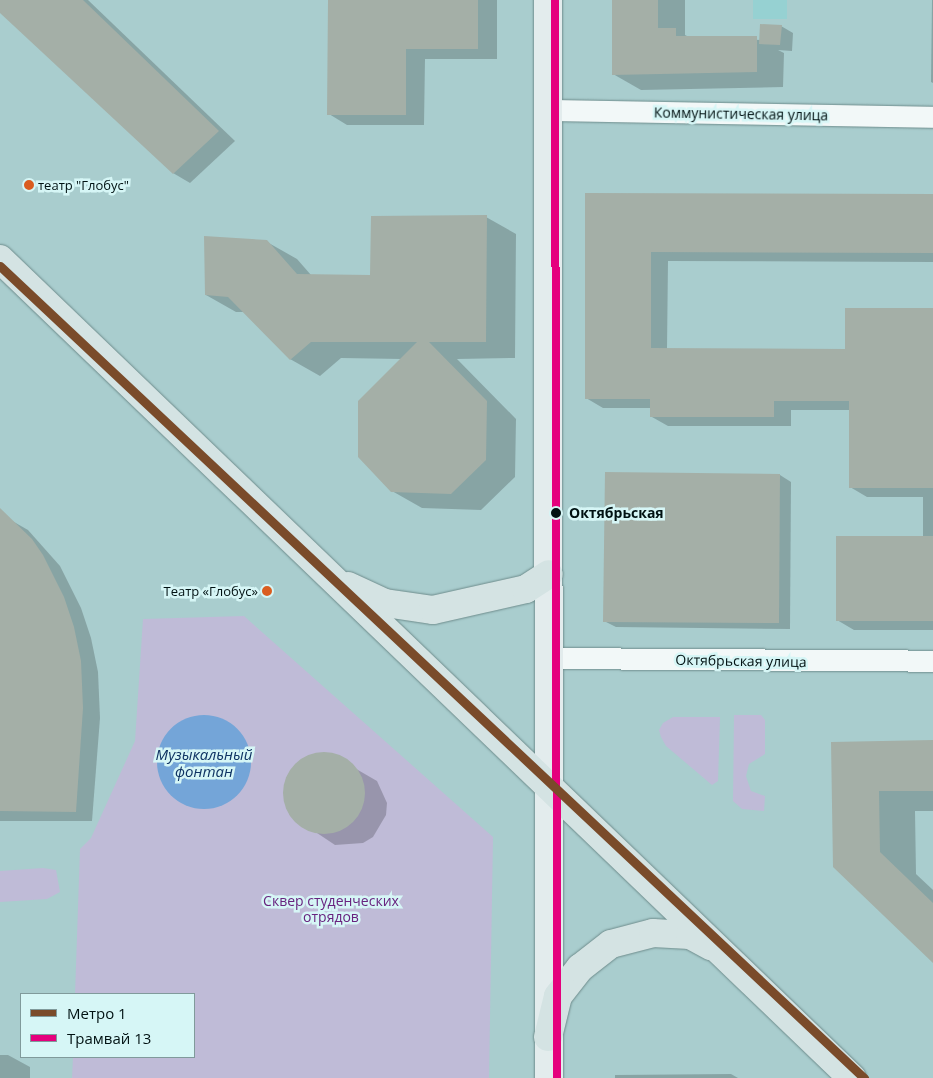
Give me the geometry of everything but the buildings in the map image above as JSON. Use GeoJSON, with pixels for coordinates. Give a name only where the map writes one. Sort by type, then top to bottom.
{"type":"FeatureCollection","features":[{"type":"Feature","properties":{"kind":"main road"},"geometry":{"type":"LineString","coordinates":[[0,260],[548,787],[722,951],[852,1078]]}},
{"type":"Feature","properties":{"kind":"main road"},"geometry":{"type":"LineString","coordinates":[[330,578],[385,603],[433,610],[526,589],[548,574]]}},
{"type":"Feature","properties":{"kind":"main road"},"geometry":{"type":"LineString","coordinates":[[548,1038],[558,996],[580,968],[611,944],[654,933],[690,935],[722,951]]}},
{"type":"Feature","properties":{"kind":"street"},"geometry":{"type":"LineString","coordinates":[[548,0],[549,1078]]}},
{"type":"Feature","properties":{"kind":"street","name":"Коммунистическая улица"},"geometry":{"type":"LineString","coordinates":[[549,110],[933,117]]}},
{"type":"Feature","properties":{"kind":"street","name":"Октябрьская улица"},"geometry":{"type":"LineString","coordinates":[[548,658],[933,661]]}},
{"type":"Feature","properties":{"kind":"shaded area"},"geometry":{"type":"Polygon","coordinates":[[[753,0],[787,0],[787,19],[753,19],[753,0]]]}},
{"type":"Feature","properties":{"kind":"green space","name":"Сквер студенческих отрядов"},"geometry":{"type":"Polygon","coordinates":[[[244,616],[493,837],[489,1078],[72,1078],[73,1058],[195,1058],[195,993],[75,993],[80,849],[91,838],[135,741],[143,619],[244,616]]]}},
{"type":"Feature","properties":{"kind":"green space"},"geometry":{"type":"Polygon","coordinates":[[[734,715],[761,715],[765,720],[765,754],[749,764],[746,776],[751,791],[765,796],[764,811],[742,809],[733,801],[734,715]]]}},
{"type":"Feature","properties":{"kind":"green space"},"geometry":{"type":"Polygon","coordinates":[[[673,717],[720,717],[718,781],[712,785],[666,746],[659,730],[663,723],[673,717]]]}},
{"type":"Feature","properties":{"kind":"green space"},"geometry":{"type":"Polygon","coordinates":[[[43,868],[56,870],[60,892],[47,899],[0,902],[0,871],[43,868]]]}},
{"type":"Feature","properties":{"kind":"water","name":"Музыкальный фонтан"},"geometry":{"type":"Polygon","coordinates":[[[204,715],[222,718],[237,729],[248,744],[251,762],[248,780],[237,795],[222,806],[204,809],[186,806],[171,795],[160,780],[157,762],[160,744],[171,729],[186,718],[204,715]]]}},
{"type":"Feature","properties":{"kind":"metro line","name":"1"},"geometry":{"type":"LineString","coordinates":[[0,266],[864,1078]]}},
{"type":"Feature","properties":{"kind":"tram line","name":"13"},"geometry":{"type":"LineString","coordinates":[[555,0],[557,1078]]}},
{"type":"Feature","properties":{"kind":"place","name":"театр \"Глобус\""},"geometry":{"type":"Point","coordinates":[29,185]}},
{"type":"Feature","properties":{"kind":"place","name":"Октябрьская"},"geometry":{"type":"Point","coordinates":[556,513]}},
{"type":"Feature","properties":{"kind":"place","name":"Театр «Глобус»"},"geometry":{"type":"Point","coordinates":[267,591]}}]}
